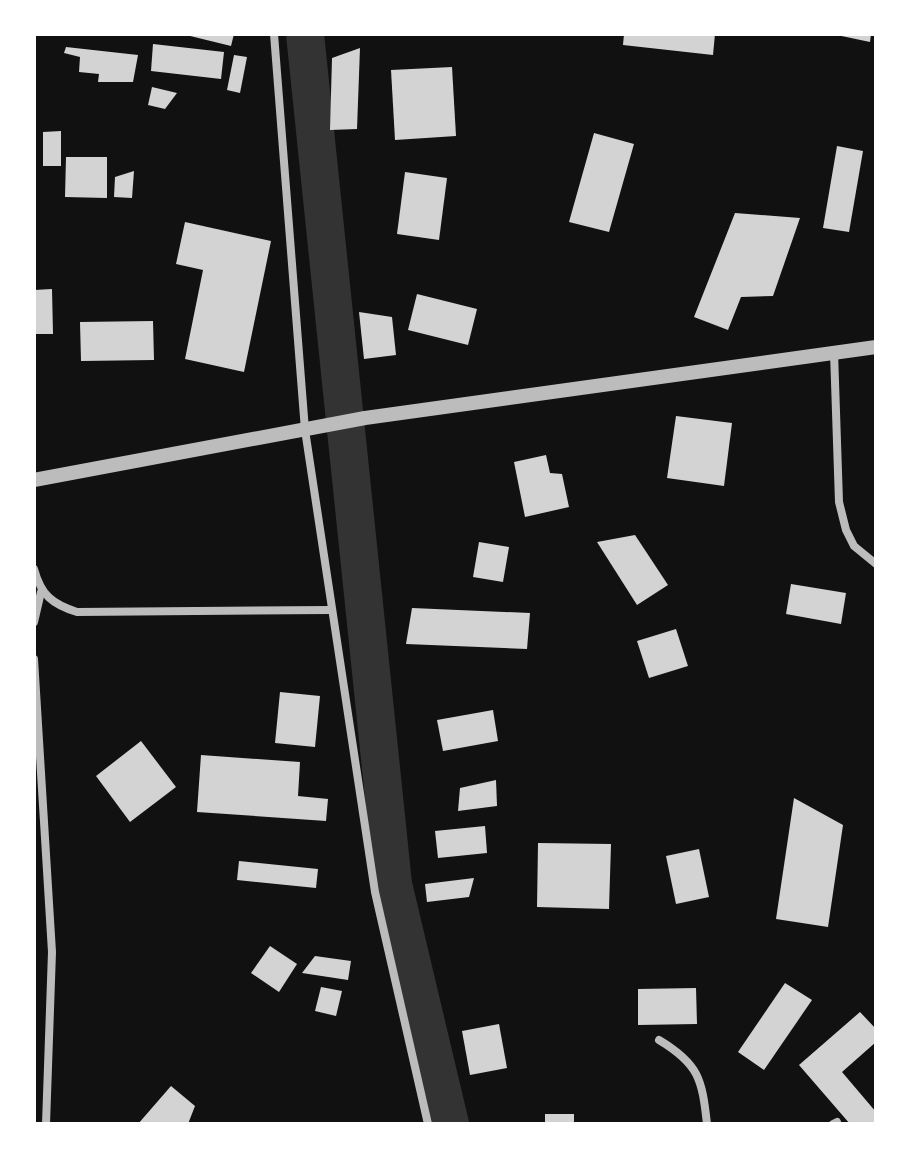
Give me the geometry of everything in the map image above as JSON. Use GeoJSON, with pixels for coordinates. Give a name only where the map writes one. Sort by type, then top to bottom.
{"type":"FeatureCollection","features":[{"type":"Feature","properties":{"kind":"street"},"geometry":{"type":"LineString","coordinates":[[274,34],[330,610],[375,892],[428,1124]]}},
{"type":"Feature","properties":{"kind":"street"},"geometry":{"type":"LineString","coordinates":[[34,480],[365,418],[876,347]]}},
{"type":"Feature","properties":{"kind":"street"},"geometry":{"type":"LineString","coordinates":[[833,351],[839,502],[846,530],[854,546],[876,564]]}},
{"type":"Feature","properties":{"kind":"street"},"geometry":{"type":"LineString","coordinates":[[34,569],[41,592],[34,622]]}},
{"type":"Feature","properties":{"kind":"street"},"geometry":{"type":"LineString","coordinates":[[41,592],[56,605],[77,612],[330,610]]}},
{"type":"Feature","properties":{"kind":"street"},"geometry":{"type":"LineString","coordinates":[[34,659],[52,952],[46,1124]]}},
{"type":"Feature","properties":{"kind":"street"},"geometry":{"type":"LineString","coordinates":[[659,1040],[684,1055],[695,1071],[704,1096],[707,1124]]}},
{"type":"Feature","properties":{"kind":"building"},"geometry":{"type":"Polygon","coordinates":[[[182,34],[234,34],[231,46],[182,34]]]}},
{"type":"Feature","properties":{"kind":"building"},"geometry":{"type":"Polygon","coordinates":[[[624,34],[715,34],[713,55],[623,45],[624,34]]]}},
{"type":"Feature","properties":{"kind":"building"},"geometry":{"type":"Polygon","coordinates":[[[832,34],[871,34],[870,42],[832,34]]]}},
{"type":"Feature","properties":{"kind":"building"},"geometry":{"type":"Polygon","coordinates":[[[153,44],[224,52],[221,79],[151,71],[153,44]]]}},
{"type":"Feature","properties":{"kind":"building"},"geometry":{"type":"Polygon","coordinates":[[[66,47],[138,55],[133,82],[98,82],[99,74],[79,72],[80,57],[64,53],[66,47]]]}},
{"type":"Feature","properties":{"kind":"building"},"geometry":{"type":"Polygon","coordinates":[[[360,48],[357,129],[330,130],[332,58],[360,48]]]}},
{"type":"Feature","properties":{"kind":"building"},"geometry":{"type":"Polygon","coordinates":[[[234,55],[247,57],[240,93],[227,90],[234,55]]]}},
{"type":"Feature","properties":{"kind":"building"},"geometry":{"type":"Polygon","coordinates":[[[452,67],[456,136],[395,140],[391,70],[452,67]]]}},
{"type":"Feature","properties":{"kind":"building"},"geometry":{"type":"Polygon","coordinates":[[[152,87],[177,93],[165,109],[148,105],[152,87]]]}},
{"type":"Feature","properties":{"kind":"building"},"geometry":{"type":"Polygon","coordinates":[[[61,131],[61,166],[43,166],[43,132],[61,131]]]}},
{"type":"Feature","properties":{"kind":"building"},"geometry":{"type":"Polygon","coordinates":[[[594,133],[634,144],[609,232],[569,222],[594,133]]]}},
{"type":"Feature","properties":{"kind":"building"},"geometry":{"type":"Polygon","coordinates":[[[837,146],[863,151],[849,232],[823,228],[837,146]]]}},
{"type":"Feature","properties":{"kind":"building"},"geometry":{"type":"Polygon","coordinates":[[[66,157],[107,157],[107,198],[65,197],[66,157]]]}},
{"type":"Feature","properties":{"kind":"building"},"geometry":{"type":"Polygon","coordinates":[[[134,171],[132,198],[114,197],[115,177],[134,171]]]}},
{"type":"Feature","properties":{"kind":"building"},"geometry":{"type":"Polygon","coordinates":[[[405,172],[447,178],[439,240],[397,234],[405,172]]]}},
{"type":"Feature","properties":{"kind":"building"},"geometry":{"type":"Polygon","coordinates":[[[735,213],[800,218],[773,296],[741,297],[728,330],[694,317],[735,213]]]}},
{"type":"Feature","properties":{"kind":"building"},"geometry":{"type":"Polygon","coordinates":[[[185,222],[271,241],[244,372],[185,359],[203,270],[176,264],[185,222]]]}},
{"type":"Feature","properties":{"kind":"building"},"geometry":{"type":"Polygon","coordinates":[[[52,289],[53,334],[34,334],[34,290],[52,289]]]}},
{"type":"Feature","properties":{"kind":"building"},"geometry":{"type":"Polygon","coordinates":[[[417,294],[477,309],[468,345],[408,330],[417,294]]]}},
{"type":"Feature","properties":{"kind":"building"},"geometry":{"type":"Polygon","coordinates":[[[359,312],[392,317],[396,355],[364,359],[359,312]]]}},
{"type":"Feature","properties":{"kind":"building"},"geometry":{"type":"Polygon","coordinates":[[[153,321],[154,360],[81,361],[80,322],[153,321]]]}},
{"type":"Feature","properties":{"kind":"building"},"geometry":{"type":"Polygon","coordinates":[[[676,416],[732,423],[724,486],[667,478],[676,416]]]}},
{"type":"Feature","properties":{"kind":"building"},"geometry":{"type":"Polygon","coordinates":[[[546,455],[550,473],[562,474],[569,507],[525,517],[514,462],[546,455]]]}},
{"type":"Feature","properties":{"kind":"building"},"geometry":{"type":"Polygon","coordinates":[[[635,535],[668,585],[637,605],[597,542],[635,535]]]}},
{"type":"Feature","properties":{"kind":"building"},"geometry":{"type":"Polygon","coordinates":[[[479,542],[509,547],[503,582],[473,577],[479,542]]]}},
{"type":"Feature","properties":{"kind":"building"},"geometry":{"type":"Polygon","coordinates":[[[791,584],[846,593],[841,624],[786,614],[791,584]]]}},
{"type":"Feature","properties":{"kind":"building"},"geometry":{"type":"Polygon","coordinates":[[[412,608],[530,613],[527,649],[406,644],[412,608]]]}},
{"type":"Feature","properties":{"kind":"building"},"geometry":{"type":"Polygon","coordinates":[[[676,629],[688,666],[649,678],[637,641],[676,629]]]}},
{"type":"Feature","properties":{"kind":"building"},"geometry":{"type":"Polygon","coordinates":[[[280,692],[320,696],[315,747],[275,743],[280,692]]]}},
{"type":"Feature","properties":{"kind":"building"},"geometry":{"type":"Polygon","coordinates":[[[493,710],[498,741],[443,751],[437,720],[493,710]]]}},
{"type":"Feature","properties":{"kind":"building"},"geometry":{"type":"Polygon","coordinates":[[[141,741],[176,787],[130,822],[96,776],[141,741]]]}},
{"type":"Feature","properties":{"kind":"building"},"geometry":{"type":"Polygon","coordinates":[[[201,755],[300,762],[298,796],[328,799],[326,821],[197,812],[201,755]]]}},
{"type":"Feature","properties":{"kind":"building"},"geometry":{"type":"Polygon","coordinates":[[[496,780],[497,806],[458,811],[460,788],[496,780]]]}},
{"type":"Feature","properties":{"kind":"building"},"geometry":{"type":"Polygon","coordinates":[[[794,798],[843,825],[828,927],[776,919],[794,798]]]}},
{"type":"Feature","properties":{"kind":"building"},"geometry":{"type":"Polygon","coordinates":[[[485,826],[487,853],[438,858],[435,831],[485,826]]]}},
{"type":"Feature","properties":{"kind":"building"},"geometry":{"type":"Polygon","coordinates":[[[538,843],[611,844],[609,909],[537,907],[538,843]]]}},
{"type":"Feature","properties":{"kind":"building"},"geometry":{"type":"Polygon","coordinates":[[[699,849],[709,897],[676,904],[666,856],[699,849]]]}},
{"type":"Feature","properties":{"kind":"building"},"geometry":{"type":"Polygon","coordinates":[[[239,861],[318,869],[316,888],[237,880],[239,861]]]}},
{"type":"Feature","properties":{"kind":"building"},"geometry":{"type":"Polygon","coordinates":[[[474,878],[469,897],[427,902],[425,884],[474,878]]]}},
{"type":"Feature","properties":{"kind":"building"},"geometry":{"type":"Polygon","coordinates":[[[270,946],[297,964],[279,992],[251,973],[270,946]]]}},
{"type":"Feature","properties":{"kind":"building"},"geometry":{"type":"Polygon","coordinates":[[[315,956],[351,961],[348,980],[302,973],[315,956]]]}},
{"type":"Feature","properties":{"kind":"building"},"geometry":{"type":"Polygon","coordinates":[[[785,983],[812,1000],[764,1070],[738,1052],[785,983]]]}},
{"type":"Feature","properties":{"kind":"building"},"geometry":{"type":"Polygon","coordinates":[[[321,987],[342,991],[336,1016],[315,1011],[321,987]]]}},
{"type":"Feature","properties":{"kind":"building"},"geometry":{"type":"Polygon","coordinates":[[[696,988],[697,1024],[638,1025],[638,989],[696,988]]]}},
{"type":"Feature","properties":{"kind":"building"},"geometry":{"type":"Polygon","coordinates":[[[860,1012],[876,1029],[876,1042],[842,1072],[876,1112],[876,1124],[850,1124],[799,1065],[860,1012]]]}},
{"type":"Feature","properties":{"kind":"building"},"geometry":{"type":"Polygon","coordinates":[[[499,1024],[507,1068],[470,1075],[462,1031],[499,1024]]]}},
{"type":"Feature","properties":{"kind":"building"},"geometry":{"type":"Polygon","coordinates":[[[171,1086],[195,1106],[188,1124],[138,1124],[171,1086]]]}},
{"type":"Feature","properties":{"kind":"building"},"geometry":{"type":"Polygon","coordinates":[[[545,1114],[574,1114],[574,1124],[545,1124],[545,1114]]]}},
{"type":"Feature","properties":{"kind":"waterway"},"geometry":{"type":"LineString","coordinates":[[305,34],[393,884],[450,1124]]}}]}
